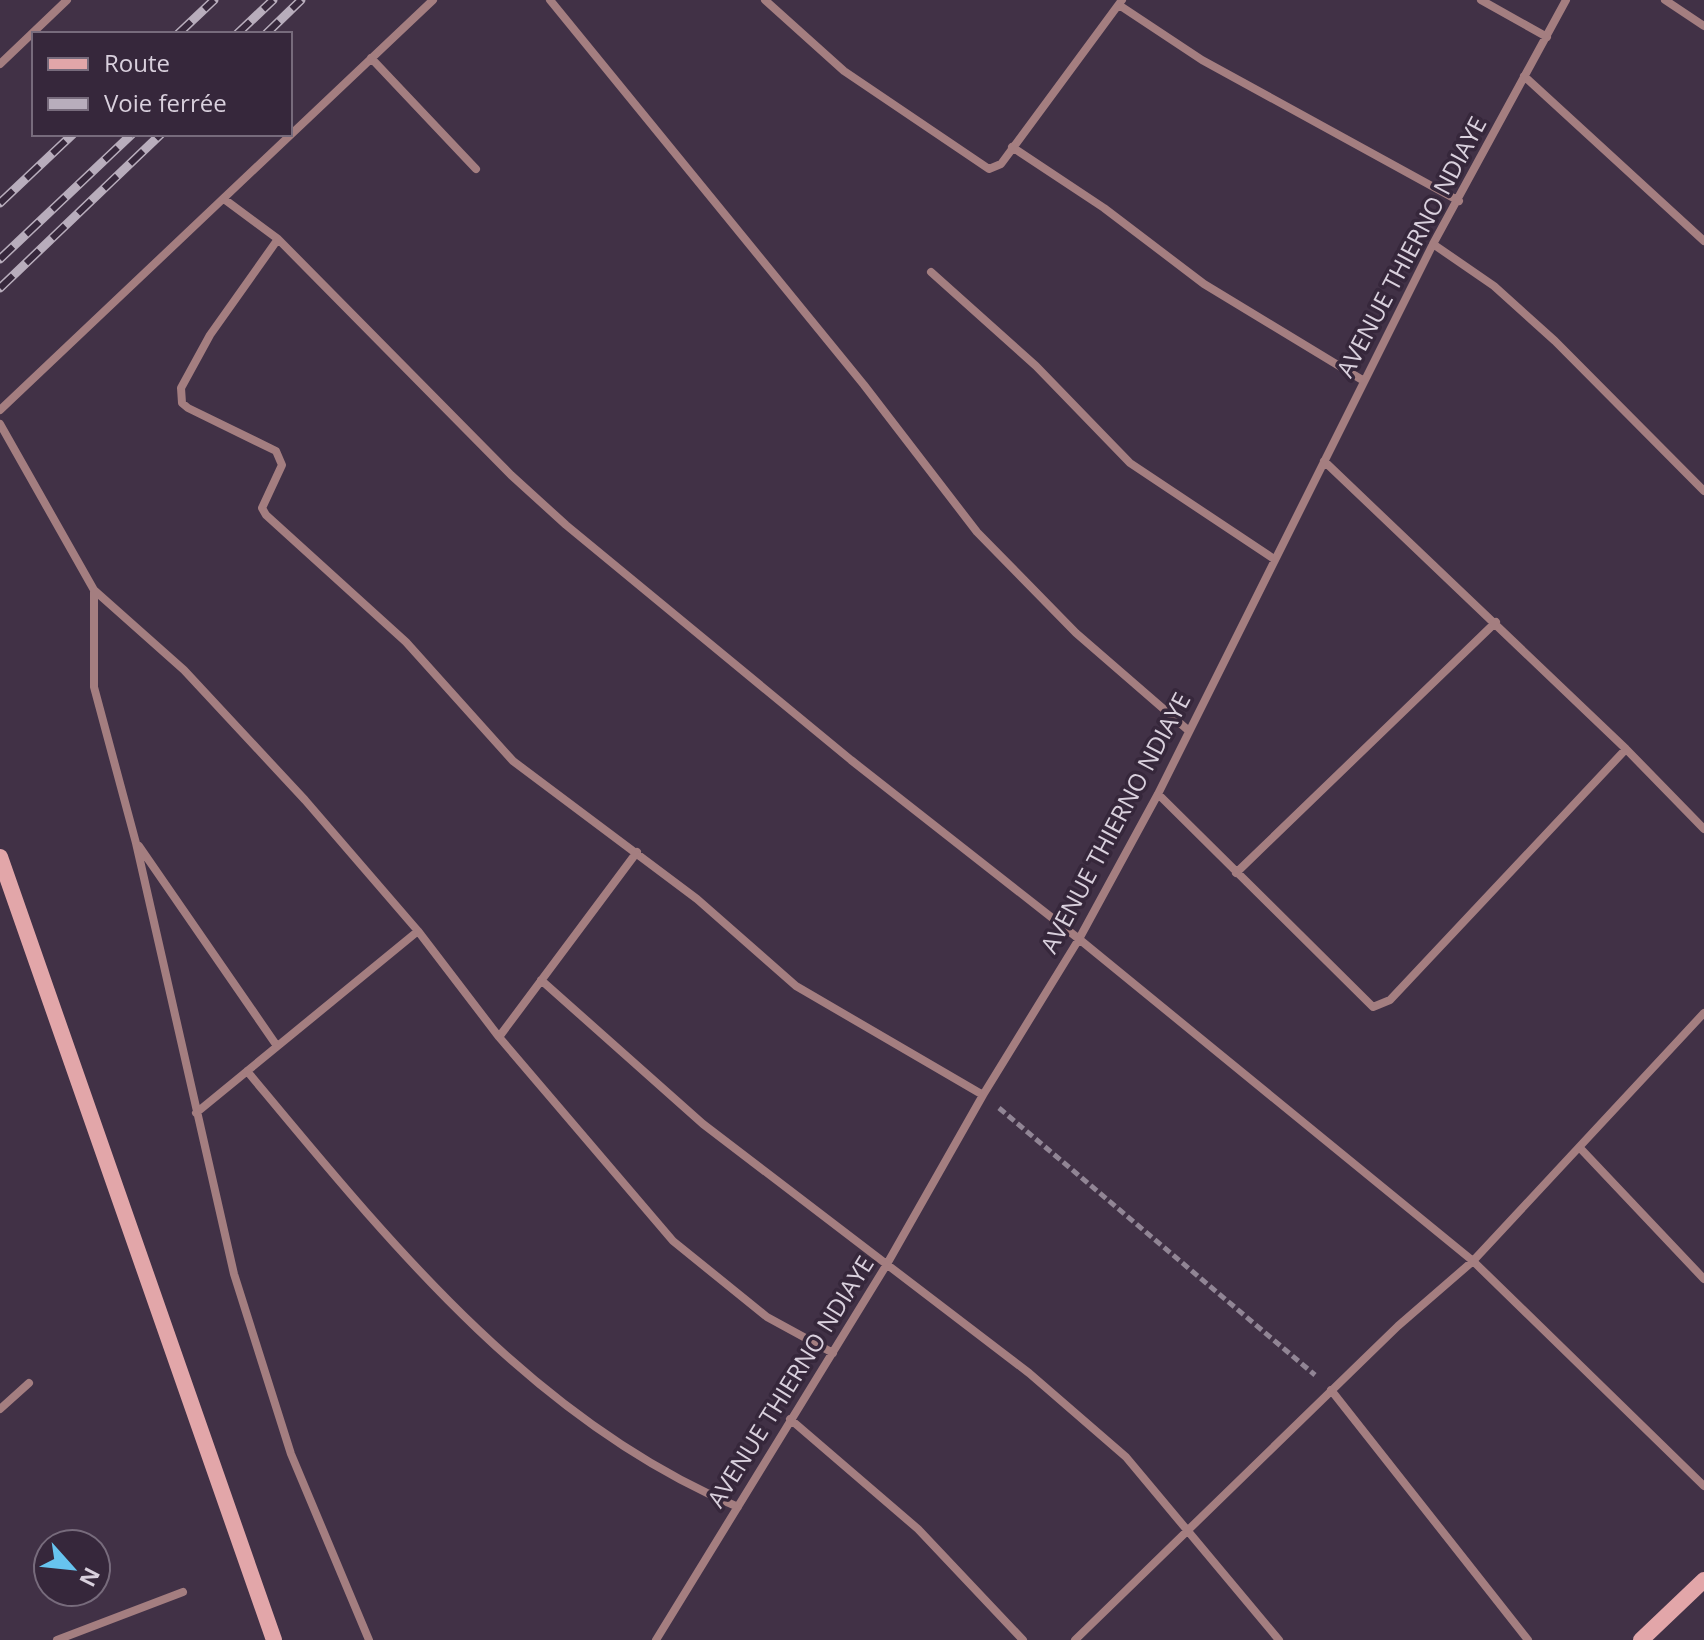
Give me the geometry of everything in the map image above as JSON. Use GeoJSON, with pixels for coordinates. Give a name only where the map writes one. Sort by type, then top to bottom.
{"type":"FeatureCollection","features":[{"type":"Feature","properties":{"kind":"street"},"geometry":{"type":"LineString","coordinates":[[34,32],[67,0]]}},
{"type":"Feature","properties":{"kind":"street"},"geometry":{"type":"LineString","coordinates":[[292,134],[433,0]]}},
{"type":"Feature","properties":{"kind":"street"},"geometry":{"type":"LineString","coordinates":[[550,0],[864,385],[977,532],[1076,633],[1189,731]]}},
{"type":"Feature","properties":{"kind":"street"},"geometry":{"type":"LineString","coordinates":[[765,0],[844,71],[989,169],[1001,164],[1120,2],[1202,60],[1459,201]]}},
{"type":"Feature","properties":{"kind":"street"},"geometry":{"type":"LineString","coordinates":[[1481,0],[1547,37]]}},
{"type":"Feature","properties":{"kind":"street","name":"AVENUE THIERNO NDIAYE"},"geometry":{"type":"LineString","coordinates":[[656,1640],[887,1264],[983,1095],[1079,939],[1158,794],[1433,244],[1566,0]]}},
{"type":"Feature","properties":{"kind":"street"},"geometry":{"type":"LineString","coordinates":[[1665,0],[1704,26]]}},
{"type":"Feature","properties":{"kind":"street"},"geometry":{"type":"LineString","coordinates":[[0,64],[32,33]]}},
{"type":"Feature","properties":{"kind":"street"},"geometry":{"type":"LineString","coordinates":[[371,58],[476,169]]}},
{"type":"Feature","properties":{"kind":"street"},"geometry":{"type":"LineString","coordinates":[[1524,76],[1704,241]]}},
{"type":"Feature","properties":{"kind":"street"},"geometry":{"type":"LineString","coordinates":[[0,410],[290,136]]}},
{"type":"Feature","properties":{"kind":"street"},"geometry":{"type":"LineString","coordinates":[[1012,147],[1104,208],[1204,284],[1364,381]]}},
{"type":"Feature","properties":{"kind":"street"},"geometry":{"type":"LineString","coordinates":[[224,199],[278,239],[511,475],[566,525],[851,760],[1079,939],[1473,1261],[1704,1486]]}},
{"type":"Feature","properties":{"kind":"street"},"geometry":{"type":"LineString","coordinates":[[278,239],[210,335],[181,388],[182,403],[276,451],[282,465],[262,508],[266,515],[406,642],[513,761],[721,918],[796,986],[983,1095]]}},
{"type":"Feature","properties":{"kind":"street"},"geometry":{"type":"LineString","coordinates":[[1433,244],[1494,286],[1555,341],[1704,491]]}},
{"type":"Feature","properties":{"kind":"street"},"geometry":{"type":"LineString","coordinates":[[931,272],[1036,366],[1130,463],[1274,559]]}},
{"type":"Feature","properties":{"kind":"street"},"geometry":{"type":"LineString","coordinates":[[0,424],[94,590],[184,670],[305,800],[418,931],[499,1037],[673,1241],[767,1317],[833,1353]]}},
{"type":"Feature","properties":{"kind":"street"},"geometry":{"type":"LineString","coordinates":[[1324,461],[1496,622],[1704,829]]}},
{"type":"Feature","properties":{"kind":"street"},"geometry":{"type":"LineString","coordinates":[[94,590],[94,687],[136,843],[234,1274],[291,1454],[369,1640]]}},
{"type":"Feature","properties":{"kind":"street"},"geometry":{"type":"LineString","coordinates":[[1236,873],[1496,622]]}},
{"type":"Feature","properties":{"kind":"street"},"geometry":{"type":"LineString","coordinates":[[1158,794],[1366,1003],[1383,1006],[1626,749]]}},
{"type":"Feature","properties":{"kind":"street"},"geometry":{"type":"LineString","coordinates":[[136,843],[277,1046]]}},
{"type":"Feature","properties":{"kind":"street"},"geometry":{"type":"LineString","coordinates":[[499,1037],[637,852]]}},
{"type":"Feature","properties":{"kind":"street"},"geometry":{"type":"LineString","coordinates":[[0,857],[274,1640]]}},
{"type":"Feature","properties":{"kind":"street"},"geometry":{"type":"LineString","coordinates":[[196,1113],[418,931]]}},
{"type":"Feature","properties":{"kind":"street"},"geometry":{"type":"LineString","coordinates":[[541,980],[703,1124],[1029,1373],[1126,1457],[1190,1529],[1279,1640]]}},
{"type":"Feature","properties":{"kind":"street"},"geometry":{"type":"LineString","coordinates":[[1075,1640],[1331,1390],[1473,1261],[1702,1018]]}},
{"type":"Feature","properties":{"kind":"street"},"geometry":{"type":"LineString","coordinates":[[247,1071],[363,1210],[545,1391],[681,1483],[738,1507]]}},
{"type":"Feature","properties":{"kind":"street"},"geometry":{"type":"LineString","coordinates":[[1580,1148],[1704,1279]]}},
{"type":"Feature","properties":{"kind":"street"},"geometry":{"type":"LineString","coordinates":[[0,1409],[29,1383]]}},
{"type":"Feature","properties":{"kind":"street"},"geometry":{"type":"LineString","coordinates":[[1331,1390],[1528,1640]]}},
{"type":"Feature","properties":{"kind":"street"},"geometry":{"type":"LineString","coordinates":[[790,1419],[918,1529],[1023,1640]]}},
{"type":"Feature","properties":{"kind":"street"},"geometry":{"type":"LineString","coordinates":[[1641,1640],[1704,1580]]}},
{"type":"Feature","properties":{"kind":"street"},"geometry":{"type":"LineString","coordinates":[[57,1640],[183,1592]]}},
{"type":"Feature","properties":{"kind":"path"},"geometry":{"type":"LineString","coordinates":[[983,1095],[1331,1390]]}},
{"type":"Feature","properties":{"kind":"railway"},"geometry":{"type":"LineString","coordinates":[[180,32],[214,0]]}},
{"type":"Feature","properties":{"kind":"railway"},"geometry":{"type":"LineString","coordinates":[[239,32],[273,0]]}},
{"type":"Feature","properties":{"kind":"railway"},"geometry":{"type":"LineString","coordinates":[[268,32],[301,0]]}},
{"type":"Feature","properties":{"kind":"railway"},"geometry":{"type":"LineString","coordinates":[[0,203],[71,136]]}},
{"type":"Feature","properties":{"kind":"railway"},"geometry":{"type":"LineString","coordinates":[[0,259],[130,136]]}},
{"type":"Feature","properties":{"kind":"railway"},"geometry":{"type":"LineString","coordinates":[[0,288],[159,136]]}}]}
